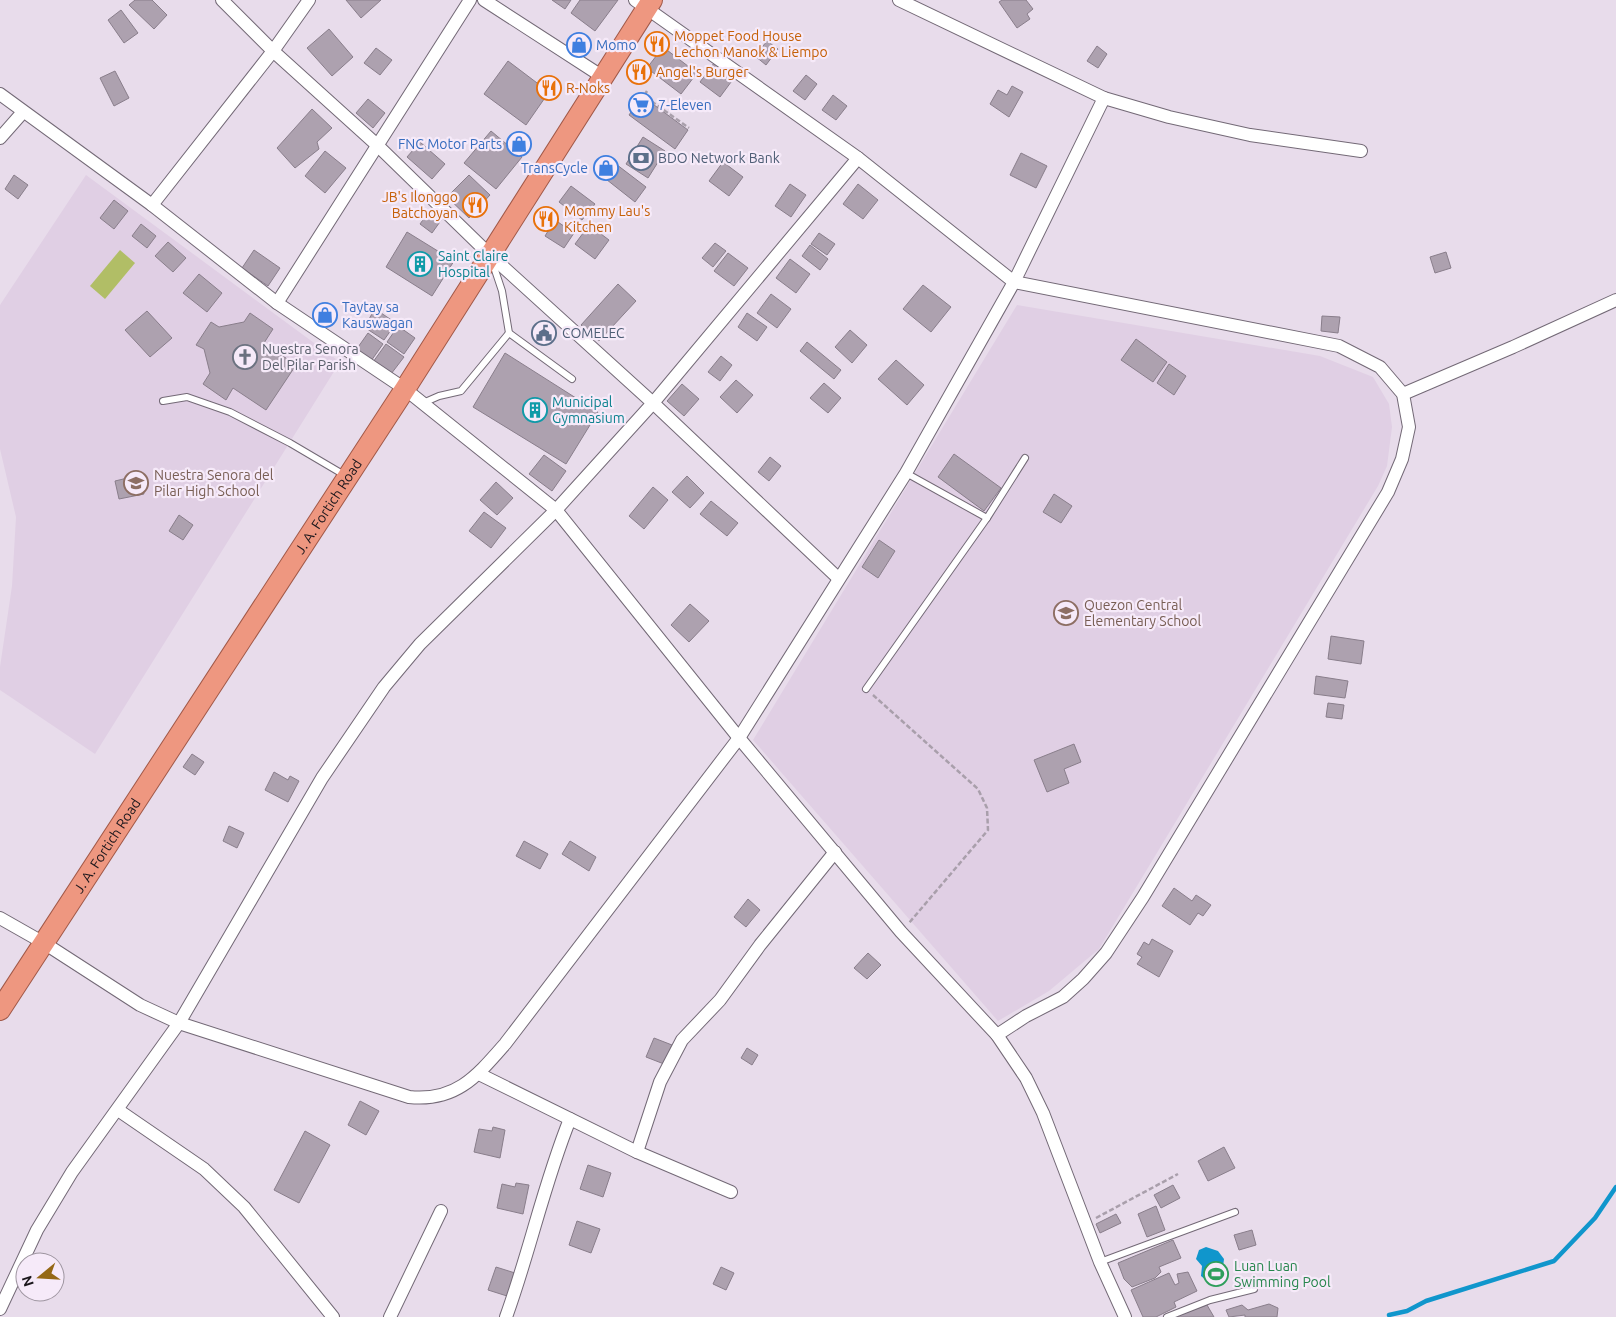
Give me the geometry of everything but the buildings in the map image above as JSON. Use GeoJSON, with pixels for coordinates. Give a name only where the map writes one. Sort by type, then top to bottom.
{"type":"FeatureCollection","features":[{"type":"Feature","properties":{"kind":"highway","name":"J. A. Fortich Road"},"geometry":{"type":"LineString","coordinates":[[0,1010],[406,389],[603,77],[645,3]]}},
{"type":"Feature","properties":{"kind":"street"},"geometry":{"type":"LineString","coordinates":[[222,0],[273,51],[377,145],[490,255],[654,403],[838,578]]}},
{"type":"Feature","properties":{"kind":"street"},"geometry":{"type":"LineString","coordinates":[[152,205],[273,51],[309,0]]}},
{"type":"Feature","properties":{"kind":"street"},"geometry":{"type":"LineString","coordinates":[[277,302],[470,0]]}},
{"type":"Feature","properties":{"kind":"street"},"geometry":{"type":"LineString","coordinates":[[484,0],[603,77]]}},
{"type":"Feature","properties":{"kind":"street"},"geometry":{"type":"LineString","coordinates":[[899,0],[1104,98],[1169,117],[1250,135],[1361,151]]}},
{"type":"Feature","properties":{"kind":"street"},"geometry":{"type":"LineString","coordinates":[[645,3],[858,158],[1014,282],[1339,346],[1380,366],[1403,394],[1408,427],[1402,459],[1388,492],[1143,898],[1106,953],[1083,979],[1063,997],[997,1035]]}},
{"type":"Feature","properties":{"kind":"street"},"geometry":{"type":"LineString","coordinates":[[0,94],[152,205],[277,302],[406,389],[556,510],[738,738],[901,932],[997,1035],[1026,1078],[1043,1113],[1100,1262],[1125,1317]]}},
{"type":"Feature","properties":{"kind":"street"},"geometry":{"type":"LineString","coordinates":[[0,918],[44,943],[140,1005],[180,1023],[410,1097],[428,1099],[449,1094],[479,1074],[506,1044],[738,738],[906,473],[1014,282],[1104,98]]}},
{"type":"Feature","properties":{"kind":"street"},"geometry":{"type":"LineString","coordinates":[[0,138],[23,112]]}},
{"type":"Feature","properties":{"kind":"street"},"geometry":{"type":"LineString","coordinates":[[0,1309],[38,1230],[72,1172],[180,1023],[322,778],[384,687],[420,644],[556,510],[654,403],[858,158]]}},
{"type":"Feature","properties":{"kind":"street"},"geometry":{"type":"LineString","coordinates":[[1403,394],[1616,300]]}},
{"type":"Feature","properties":{"kind":"street"},"geometry":{"type":"LineString","coordinates":[[637,1152],[660,1082],[682,1040],[720,1000],[760,944],[834,852]]}},
{"type":"Feature","properties":{"kind":"street"},"geometry":{"type":"LineString","coordinates":[[479,1074],[637,1152],[731,1192]]}},
{"type":"Feature","properties":{"kind":"street"},"geometry":{"type":"LineString","coordinates":[[118,1110],[204,1169],[244,1207],[333,1317]]}},
{"type":"Feature","properties":{"kind":"street"},"geometry":{"type":"LineString","coordinates":[[506,1317],[525,1264],[551,1167],[570,1119]]}},
{"type":"Feature","properties":{"kind":"street"},"geometry":{"type":"LineString","coordinates":[[390,1317],[441,1211]]}},
{"type":"Feature","properties":{"kind":"lane"},"geometry":{"type":"LineString","coordinates":[[490,255],[502,291],[509,333],[572,378]]}},
{"type":"Feature","properties":{"kind":"lane"},"geometry":{"type":"LineString","coordinates":[[423,403],[440,396],[461,391],[509,333]]}},
{"type":"Feature","properties":{"kind":"lane"},"geometry":{"type":"LineString","coordinates":[[163,401],[187,397],[230,412],[290,443],[347,477]]}},
{"type":"Feature","properties":{"kind":"lane"},"geometry":{"type":"LineString","coordinates":[[866,689],[987,518],[1026,458]]}},
{"type":"Feature","properties":{"kind":"lane"},"geometry":{"type":"LineString","coordinates":[[906,473],[987,518]]}},
{"type":"Feature","properties":{"kind":"lane"},"geometry":{"type":"LineString","coordinates":[[1100,1262],[1235,1212]]}},
{"type":"Feature","properties":{"kind":"lane"},"geometry":{"type":"LineString","coordinates":[[1167,1317],[1210,1300],[1254,1289]]}},
{"type":"Feature","properties":{"kind":"path"},"geometry":{"type":"LineString","coordinates":[[647,92],[644,96],[689,128]]}},
{"type":"Feature","properties":{"kind":"path"},"geometry":{"type":"LineString","coordinates":[[866,689],[971,782],[978,789],[987,808],[988,830],[901,932]]}},
{"type":"Feature","properties":{"kind":"path"},"geometry":{"type":"LineString","coordinates":[[1086,1224],[1178,1174]]}},
{"type":"Feature","properties":{"kind":"shaded area","name":"Nuestra Senora del Pilar High School"},"geometry":{"type":"Polygon","coordinates":[[[86,175],[340,362],[95,754],[0,690],[0,667],[12,586],[16,517],[0,449],[0,305],[86,175]]]}},
{"type":"Feature","properties":{"kind":"shaded area","name":"Quezon Central Elementary School"},"geometry":{"type":"Polygon","coordinates":[[[1017,305],[1320,356],[1373,377],[1389,404],[1392,427],[1387,466],[1378,486],[1099,949],[1049,991],[998,1021],[753,740],[1017,305]]]}},
{"type":"Feature","properties":{"kind":"green space"},"geometry":{"type":"Polygon","coordinates":[[[120,250],[135,263],[105,299],[90,286],[120,250]]]}},
{"type":"Feature","properties":{"kind":"water"},"geometry":{"type":"Polygon","coordinates":[[[1206,1247],[1218,1251],[1224,1259],[1222,1275],[1216,1280],[1207,1281],[1201,1276],[1202,1266],[1196,1259],[1199,1250],[1206,1247]]]}},
{"type":"Feature","properties":{"kind":"waterway"},"geometry":{"type":"LineString","coordinates":[[1389,1315],[1407,1311],[1426,1301],[1554,1261],[1595,1218],[1616,1187]]}},
{"type":"Feature","properties":{"kind":"place","name":"Moppet Food House Lechon Manok & Liempo"},"geometry":{"type":"Point","coordinates":[657,44]}},
{"type":"Feature","properties":{"kind":"place","name":"Momo"},"geometry":{"type":"Point","coordinates":[579,45]}},
{"type":"Feature","properties":{"kind":"place","name":"Angel's Burger"},"geometry":{"type":"Point","coordinates":[639,72]}},
{"type":"Feature","properties":{"kind":"place","name":"R-Noks"},"geometry":{"type":"Point","coordinates":[549,88]}},
{"type":"Feature","properties":{"kind":"place","name":"7-Eleven"},"geometry":{"type":"Point","coordinates":[641,105]}},
{"type":"Feature","properties":{"kind":"place","name":"FNC Motor Parts"},"geometry":{"type":"Point","coordinates":[519,144]}},
{"type":"Feature","properties":{"kind":"place","name":"BDO Network Bank"},"geometry":{"type":"Point","coordinates":[641,158]}},
{"type":"Feature","properties":{"kind":"place","name":"TransCycle"},"geometry":{"type":"Point","coordinates":[606,168]}},
{"type":"Feature","properties":{"kind":"place","name":"JB's Ilonggo Batchoyan"},"geometry":{"type":"Point","coordinates":[475,205]}},
{"type":"Feature","properties":{"kind":"place","name":"Mommy Lau's Kitchen"},"geometry":{"type":"Point","coordinates":[546,219]}},
{"type":"Feature","properties":{"kind":"place","name":"Saint Claire Hospital"},"geometry":{"type":"Point","coordinates":[420,264]}},
{"type":"Feature","properties":{"kind":"place","name":"Taytay sa Kauswagan"},"geometry":{"type":"Point","coordinates":[325,315]}},
{"type":"Feature","properties":{"kind":"place","name":"COMELEC"},"geometry":{"type":"Point","coordinates":[544,333]}},
{"type":"Feature","properties":{"kind":"place","name":"Nuestra Senora Del Pilar Parish"},"geometry":{"type":"Point","coordinates":[245,357]}},
{"type":"Feature","properties":{"kind":"place","name":"Municipal Gymnasium"},"geometry":{"type":"Point","coordinates":[535,410]}},
{"type":"Feature","properties":{"kind":"place","name":"Nuestra Senora del Pilar High School"},"geometry":{"type":"Point","coordinates":[136,483]}},
{"type":"Feature","properties":{"kind":"place","name":"Quezon Central Elementary School"},"geometry":{"type":"Point","coordinates":[1066,613]}},
{"type":"Feature","properties":{"kind":"place","name":"Luan Luan Swimming Pool"},"geometry":{"type":"Point","coordinates":[1216,1274]}}]}
